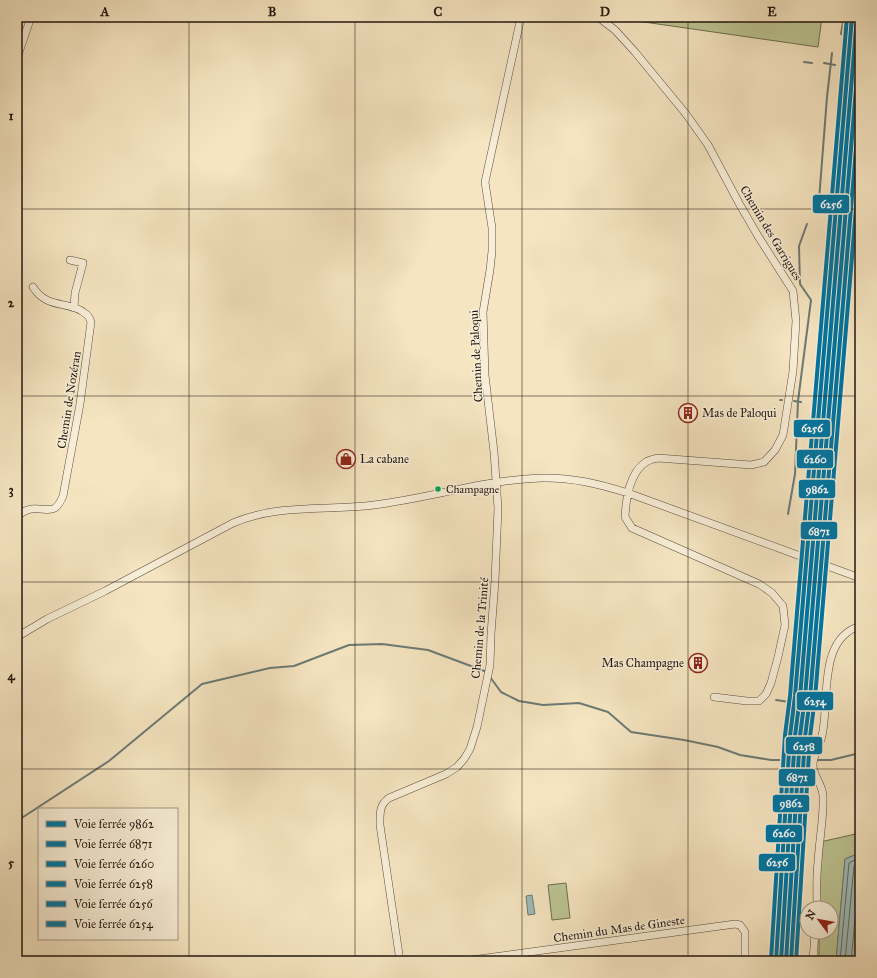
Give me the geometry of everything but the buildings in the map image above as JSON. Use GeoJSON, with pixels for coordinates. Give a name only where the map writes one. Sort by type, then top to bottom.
{"type":"FeatureCollection","features":[{"type":"Feature","properties":{"kind":"street"},"geometry":{"type":"LineString","coordinates":[[17,58],[31,17]]}},
{"type":"Feature","properties":{"kind":"street","name":"Chemin de Paloqui"},"geometry":{"type":"LineString","coordinates":[[497,482],[485,375],[483,312],[490,270],[492,228],[485,182],[521,17]]}},
{"type":"Feature","properties":{"kind":"street","name":"Chemin des Garrigues"},"geometry":{"type":"LineString","coordinates":[[598,17],[615,30],[635,52],[686,114],[708,145],[758,236],[793,291],[796,321],[793,371],[783,435],[775,450],[764,462],[751,465],[658,458],[641,466],[636,472],[628,493],[625,517],[632,528],[759,584],[772,593],[783,606],[785,625],[778,657],[766,694],[759,701],[747,701],[714,696]]}},
{"type":"Feature","properties":{"kind":"street"},"geometry":{"type":"LineString","coordinates":[[70,260],[83,263],[75,293],[74,308]]}},
{"type":"Feature","properties":{"kind":"street","name":"Chemin de Nozéran"},"geometry":{"type":"LineString","coordinates":[[17,517],[23,512],[31,509],[53,509],[60,504],[63,496],[80,404],[91,322],[86,314],[74,308],[50,302],[36,293],[33,287]]}},
{"type":"Feature","properties":{"kind":"street"},"geometry":{"type":"LineString","coordinates":[[17,637],[47,619],[106,591],[233,523],[249,517],[267,512],[365,506],[497,482],[542,478],[572,480],[597,484],[628,493],[860,578]]}},
{"type":"Feature","properties":{"kind":"street","name":"Chemin de la Trinité"},"geometry":{"type":"LineString","coordinates":[[400,961],[380,825],[381,807],[389,798],[446,774],[457,767],[470,749],[490,665],[490,634],[495,581],[498,508],[497,482]]}},
{"type":"Feature","properties":{"kind":"street"},"geometry":{"type":"LineString","coordinates":[[817,900],[817,864],[824,794],[814,773],[814,761],[822,736],[831,656],[839,639],[851,628],[860,626]]}},
{"type":"Feature","properties":{"kind":"street","name":"Chemin du Mas de Gineste"},"geometry":{"type":"LineString","coordinates":[[464,961],[740,924],[745,932],[744,961]]}},
{"type":"Feature","properties":{"kind":"street"},"geometry":{"type":"LineString","coordinates":[[813,961],[814,940]]}},
{"type":"Feature","properties":{"kind":"green space"},"geometry":{"type":"Polygon","coordinates":[[[609,17],[822,17],[818,47],[609,17]]]}},
{"type":"Feature","properties":{"kind":"green space"},"geometry":{"type":"Polygon","coordinates":[[[860,833],[860,853],[845,859],[839,927],[839,900],[819,900],[820,842],[860,833]]]}},
{"type":"Feature","properties":{"kind":"green space"},"geometry":{"type":"Polygon","coordinates":[[[566,883],[570,918],[552,920],[548,885],[566,883]]]}},
{"type":"Feature","properties":{"kind":"green space"},"geometry":{"type":"Polygon","coordinates":[[[819,940],[838,940],[836,961],[819,961],[819,940]]]}},
{"type":"Feature","properties":{"kind":"water"},"geometry":{"type":"Polygon","coordinates":[[[860,853],[860,961],[836,961],[845,859],[860,853]]]}},
{"type":"Feature","properties":{"kind":"water"},"geometry":{"type":"Polygon","coordinates":[[[532,895],[535,914],[528,915],[526,896],[532,895]]]}},
{"type":"Feature","properties":{"kind":"waterway"},"geometry":{"type":"LineString","coordinates":[[841,34],[844,17]]}},
{"type":"Feature","properties":{"kind":"waterway"},"geometry":{"type":"LineString","coordinates":[[817,210],[832,53]]}},
{"type":"Feature","properties":{"kind":"waterway"},"geometry":{"type":"LineString","coordinates":[[804,62],[812,63]]}},
{"type":"Feature","properties":{"kind":"waterway"},"geometry":{"type":"LineString","coordinates":[[824,63],[835,65]]}},
{"type":"Feature","properties":{"kind":"waterway"},"geometry":{"type":"LineString","coordinates":[[788,514],[795,474],[798,401],[811,300],[800,284],[799,246],[807,224]]}},
{"type":"Feature","properties":{"kind":"waterway"},"geometry":{"type":"LineString","coordinates":[[794,401],[801,402]]}},
{"type":"Feature","properties":{"kind":"waterway"},"geometry":{"type":"LineString","coordinates":[[17,821],[109,761],[202,684],[270,668],[294,666],[349,645],[382,644],[428,650],[487,672]]}},
{"type":"Feature","properties":{"kind":"waterway"},"geometry":{"type":"LineString","coordinates":[[490,677],[501,692],[519,701],[543,705],[579,703],[608,712],[631,732],[718,747],[740,755],[771,760],[831,760],[860,753]]}},
{"type":"Feature","properties":{"kind":"waterway"},"geometry":{"type":"LineString","coordinates":[[776,700],[821,707]]}},
{"type":"Feature","properties":{"kind":"rail line","name":"6256"},"geometry":{"type":"LineString","coordinates":[[771,960],[785,735],[790,696],[847,17]]}},
{"type":"Feature","properties":{"kind":"rail line","name":"6260"},"geometry":{"type":"LineString","coordinates":[[776,961],[790,736],[795,696],[852,17]]}},
{"type":"Feature","properties":{"kind":"rail line","name":"9862"},"geometry":{"type":"LineString","coordinates":[[781,961],[795,736],[800,697],[857,17]]}},
{"type":"Feature","properties":{"kind":"rail line","name":"6871"},"geometry":{"type":"LineString","coordinates":[[786,961],[800,736],[805,697],[860,41]]}},
{"type":"Feature","properties":{"kind":"rail line","name":"6258"},"geometry":{"type":"LineString","coordinates":[[791,961],[805,737],[810,698],[860,101]]}},
{"type":"Feature","properties":{"kind":"rail line","name":"6254"},"geometry":{"type":"LineString","coordinates":[[796,961],[810,737],[815,698],[860,161]]}},
{"type":"Feature","properties":{"kind":"place","name":"Mas de Paloqui"},"geometry":{"type":"Point","coordinates":[688,413]}},
{"type":"Feature","properties":{"kind":"place","name":"La cabane"},"geometry":{"type":"Point","coordinates":[346,459]}},
{"type":"Feature","properties":{"kind":"place","name":"Champagne"},"geometry":{"type":"Point","coordinates":[438,489]}},
{"type":"Feature","properties":{"kind":"place","name":"Mas Champagne"},"geometry":{"type":"Point","coordinates":[698,663]}}]}
